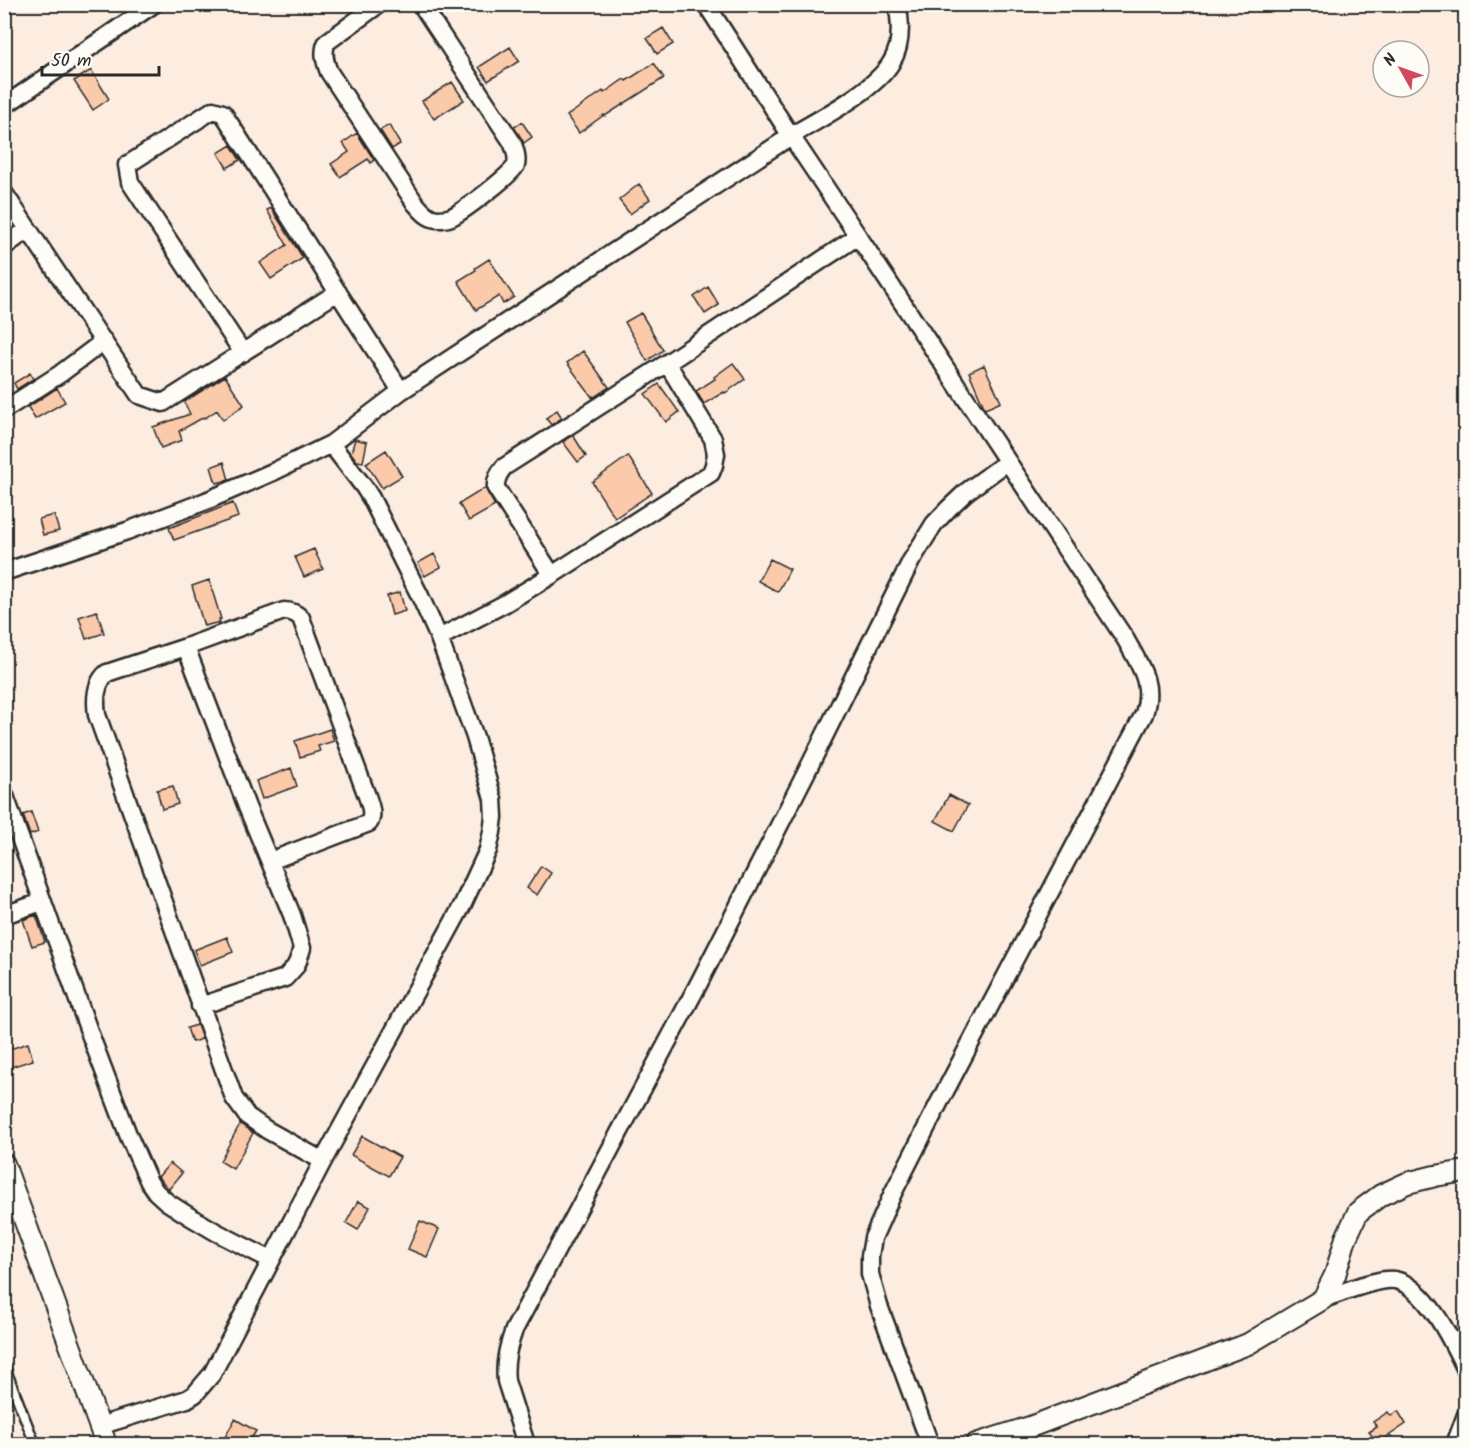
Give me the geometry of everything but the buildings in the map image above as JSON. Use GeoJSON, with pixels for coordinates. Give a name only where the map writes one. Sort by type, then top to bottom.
{"type":"FeatureCollection","features":[{"type":"Feature","properties":{"kind":"street"},"geometry":{"type":"LineString","coordinates":[[379,4],[327,42],[324,47],[325,62],[329,72],[415,203],[431,217],[448,218],[484,194],[515,169],[517,161],[512,142],[421,4]]}},
{"type":"Feature","properties":{"kind":"street"},"geometry":{"type":"LineString","coordinates":[[705,4],[1126,640],[1146,681],[1147,702],[1144,714],[940,1099],[873,1238],[870,1274],[879,1306],[930,1444]]}},
{"type":"Feature","properties":{"kind":"street"},"geometry":{"type":"LineString","coordinates":[[4,572],[127,531],[206,501],[331,444],[401,391],[867,88],[891,63],[899,41],[900,18],[897,4]]}},
{"type":"Feature","properties":{"kind":"street"},"geometry":{"type":"LineString","coordinates":[[4,106],[147,6]]}},
{"type":"Feature","properties":{"kind":"street"},"geometry":{"type":"LineString","coordinates":[[243,353],[130,182],[127,165],[213,110],[224,113],[401,391]]}},
{"type":"Feature","properties":{"kind":"street"},"geometry":{"type":"LineString","coordinates":[[4,193],[139,395],[163,403],[338,292]]}},
{"type":"Feature","properties":{"kind":"street"},"geometry":{"type":"LineString","coordinates":[[4,247],[28,229]]}},
{"type":"Feature","properties":{"kind":"street"},"geometry":{"type":"LineString","coordinates":[[552,575],[496,488],[497,479],[504,467],[667,363],[858,236]]}},
{"type":"Feature","properties":{"kind":"street"},"geometry":{"type":"LineString","coordinates":[[4,410],[60,375],[104,341]]}},
{"type":"Feature","properties":{"kind":"street"},"geometry":{"type":"LineString","coordinates":[[439,638],[504,604],[552,575],[711,473],[716,454],[713,439],[667,363]]}},
{"type":"Feature","properties":{"kind":"street"},"geometry":{"type":"LineString","coordinates":[[4,1164],[103,1435],[195,1394],[220,1362],[323,1161],[462,906],[488,850],[494,817],[493,799],[475,737],[439,638],[371,498],[331,444]]}},
{"type":"Feature","properties":{"kind":"street"},"geometry":{"type":"LineString","coordinates":[[526,1444],[506,1380],[506,1356],[514,1330],[699,983],[916,552],[934,524],[949,508],[966,492],[1007,462]]}},
{"type":"Feature","properties":{"kind":"street"},"geometry":{"type":"LineString","coordinates":[[270,861],[369,822],[372,816],[367,796],[301,618],[292,612],[284,611],[104,675],[98,687],[95,704],[234,1098],[247,1116],[267,1130],[323,1161]]}},
{"type":"Feature","properties":{"kind":"street"},"geometry":{"type":"LineString","coordinates":[[186,647],[247,807],[292,915],[302,948],[295,967],[285,978],[200,1006]]}},
{"type":"Feature","properties":{"kind":"street"},"geometry":{"type":"LineString","coordinates":[[4,793],[129,1137],[149,1182],[156,1192],[174,1207],[216,1232],[271,1260]]}},
{"type":"Feature","properties":{"kind":"street"},"geometry":{"type":"LineString","coordinates":[[4,915],[42,902]]}},
{"type":"Feature","properties":{"kind":"street"},"geometry":{"type":"LineString","coordinates":[[1323,1299],[1335,1275],[1346,1238],[1358,1212],[1381,1196],[1407,1183],[1466,1172]]}},
{"type":"Feature","properties":{"kind":"street"},"geometry":{"type":"LineString","coordinates":[[976,1444],[1030,1427],[1248,1344],[1323,1299],[1378,1281],[1394,1280],[1408,1286],[1422,1297],[1453,1343],[1466,1370]]}},
{"type":"Feature","properties":{"kind":"street"},"geometry":{"type":"LineString","coordinates":[[1455,1444],[1466,1415]]}},
{"type":"Feature","properties":{"kind":"lane"},"geometry":{"type":"LineString","coordinates":[[4,1365],[35,1444]]}}]}
